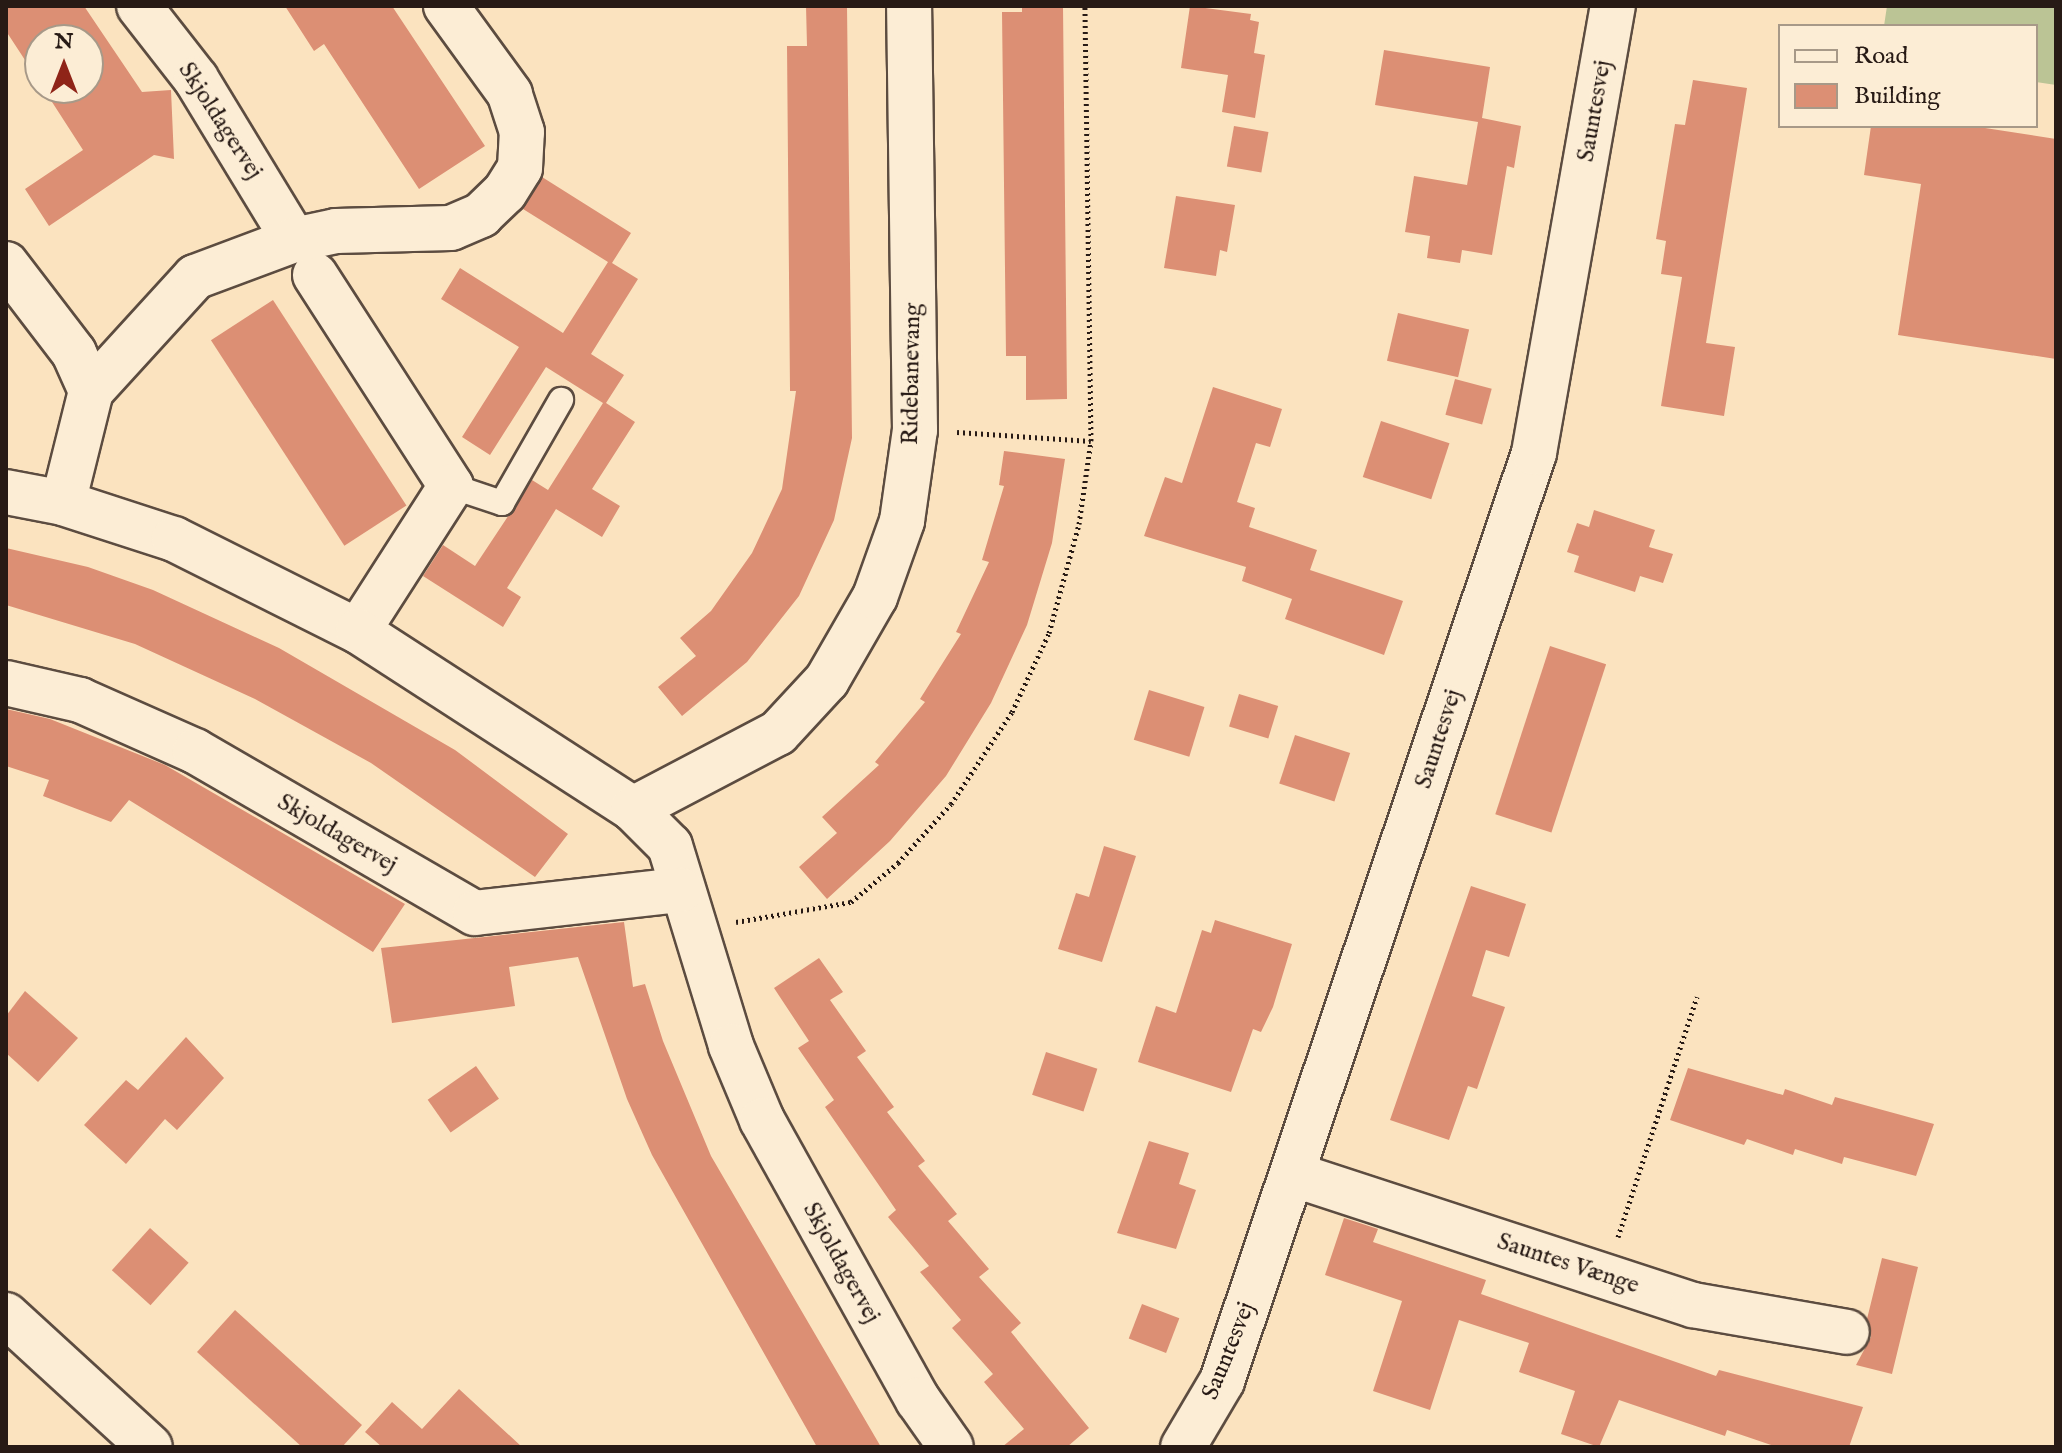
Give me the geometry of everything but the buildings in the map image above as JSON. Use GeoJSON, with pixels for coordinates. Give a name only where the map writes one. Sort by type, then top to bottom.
{"type":"FeatureCollection","features":[{"type":"Feature","properties":{"kind":"street","name":"Skjoldagervej"},"geometry":{"type":"LineString","coordinates":[[139,6],[196,79],[304,258],[451,486]]}},
{"type":"Feature","properties":{"kind":"street"},"geometry":{"type":"LineString","coordinates":[[63,503],[91,391],[195,277],[304,258],[336,231],[451,228],[481,215],[505,192],[520,168],[522,132],[510,94],[446,6]]}},
{"type":"Feature","properties":{"kind":"street","name":"Ridebanevang"},"geometry":{"type":"LineString","coordinates":[[633,809],[778,733],[827,680],[875,597],[902,521],[915,430],[909,6]]}},
{"type":"Feature","properties":{"kind":"street","name":"Sauntesvej"},"geometry":{"type":"LineString","coordinates":[[1183,1447],[1222,1381],[1295,1175],[1534,453],[1613,6]]}},
{"type":"Feature","properties":{"kind":"street"},"geometry":{"type":"LineString","coordinates":[[6,264],[74,353],[91,391]]}},
{"type":"Feature","properties":{"kind":"street"},"geometry":{"type":"LineString","coordinates":[[358,631],[451,486]]}},
{"type":"Feature","properties":{"kind":"street","name":"Skjoldagervej"},"geometry":{"type":"LineString","coordinates":[[6,492],[63,503],[174,539],[358,631],[633,809],[670,846],[688,910],[762,1120],[918,1400],[951,1447]]}},
{"type":"Feature","properties":{"kind":"street","name":"Skjoldagervej"},"geometry":{"type":"LineString","coordinates":[[6,683],[80,700],[195,751],[475,913],[688,910]]}},
{"type":"Feature","properties":{"kind":"street","name":"Sauntes Vænge"},"geometry":{"type":"LineString","coordinates":[[1295,1175],[1693,1305],[1847,1332]]}},
{"type":"Feature","properties":{"kind":"street"},"geometry":{"type":"LineString","coordinates":[[6,1315],[150,1447]]}},
{"type":"Feature","properties":{"kind":"lane"},"geometry":{"type":"LineString","coordinates":[[451,486],[502,503],[561,400]]}},
{"type":"Feature","properties":{"kind":"path"},"geometry":{"type":"LineString","coordinates":[[688,910],[851,902],[898,863],[951,804],[1012,712],[1049,633],[1079,524],[1091,441],[1085,6]]}},
{"type":"Feature","properties":{"kind":"path"},"geometry":{"type":"LineString","coordinates":[[915,430],[1091,441]]}},
{"type":"Feature","properties":{"kind":"path"},"geometry":{"type":"LineString","coordinates":[[1606,1276],[1697,997]]}},
{"type":"Feature","properties":{"kind":"green space"},"geometry":{"type":"Polygon","coordinates":[[[1887,6],[2056,6],[2056,85],[2038,82],[2038,24],[1884,24],[1887,6]]]}}]}
